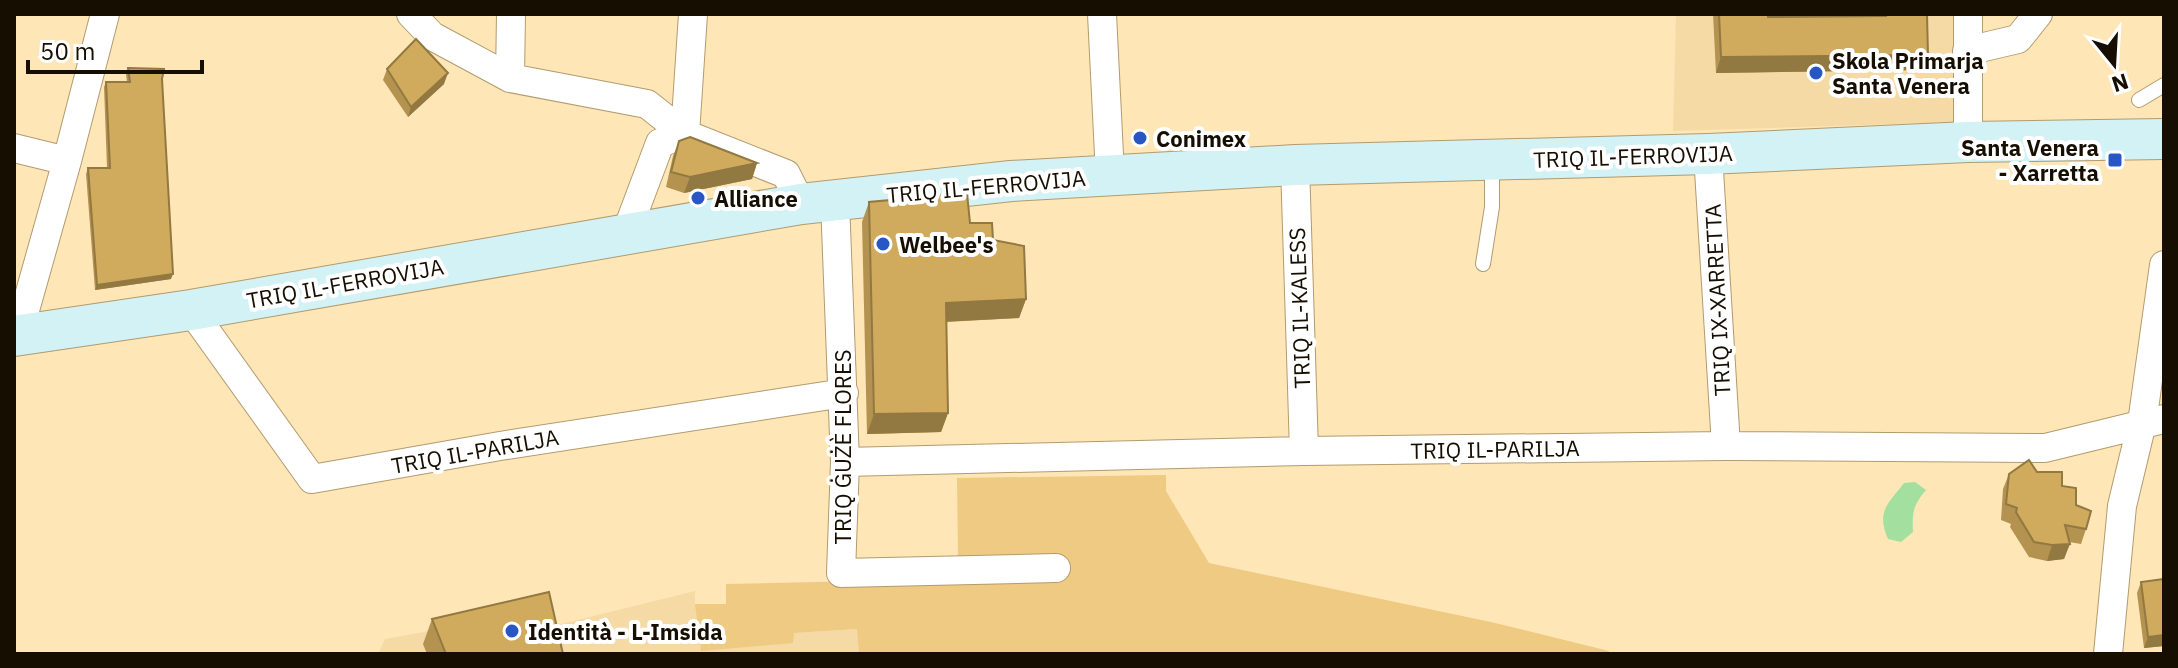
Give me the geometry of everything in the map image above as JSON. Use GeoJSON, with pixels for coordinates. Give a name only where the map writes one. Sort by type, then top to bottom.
{"type":"FeatureCollection","features":[{"type":"Feature","properties":{"kind":"main road","name":"TRIQ IL-FERROVIJA"},"geometry":{"type":"LineString","coordinates":[[16,335],[191,310],[818,203],[1011,181],[1295,165],[1708,154],[1968,142],[2164,139]]}},
{"type":"Feature","properties":{"kind":"street"},"geometry":{"type":"LineString","coordinates":[[16,335],[67,161],[105,14]]}},
{"type":"Feature","properties":{"kind":"street"},"geometry":{"type":"LineString","coordinates":[[411,14],[432,36],[510,78],[647,104],[685,134],[786,174],[818,203]]}},
{"type":"Feature","properties":{"kind":"street"},"geometry":{"type":"LineString","coordinates":[[510,78],[511,14]]}},
{"type":"Feature","properties":{"kind":"street"},"geometry":{"type":"LineString","coordinates":[[685,134],[693,14]]}},
{"type":"Feature","properties":{"kind":"street"},"geometry":{"type":"LineString","coordinates":[[1102,14],[1110,175]]}},
{"type":"Feature","properties":{"kind":"street"},"geometry":{"type":"LineString","coordinates":[[1968,14],[1968,142]]}},
{"type":"Feature","properties":{"kind":"street"},"geometry":{"type":"LineString","coordinates":[[1967,51],[2018,39],[2038,14]]}},
{"type":"Feature","properties":{"kind":"street"},"geometry":{"type":"LineString","coordinates":[[625,236],[660,143],[685,134]]}},
{"type":"Feature","properties":{"kind":"street"},"geometry":{"type":"LineString","coordinates":[[14,148],[67,161]]}},
{"type":"Feature","properties":{"kind":"street","name":"TRIQ IX-XARRETTA"},"geometry":{"type":"LineString","coordinates":[[1708,154],[1726,446]]}},
{"type":"Feature","properties":{"kind":"street","name":"TRIQ IL-KALESS"},"geometry":{"type":"LineString","coordinates":[[1295,165],[1304,451]]}},
{"type":"Feature","properties":{"kind":"street","name":"TRIQ ĠUŻÈ FLORES"},"geometry":{"type":"LineString","coordinates":[[818,203],[844,393],[841,573],[1056,568]]}},
{"type":"Feature","properties":{"kind":"street"},"geometry":{"type":"LineString","coordinates":[[2108,654],[2122,506],[2153,421],[2164,265]]}},
{"type":"Feature","properties":{"kind":"street","name":"TRIQ IL-PARILJA"},"geometry":{"type":"LineString","coordinates":[[191,310],[312,479],[500,446],[844,393]]}},
{"type":"Feature","properties":{"kind":"street","name":"TRIQ IL-PARILJA"},"geometry":{"type":"LineString","coordinates":[[845,462],[1304,451],[1726,446],[2045,448],[2153,421]]}},
{"type":"Feature","properties":{"kind":"lane"},"geometry":{"type":"LineString","coordinates":[[2139,100],[2164,85]]}},
{"type":"Feature","properties":{"kind":"lane"},"geometry":{"type":"LineString","coordinates":[[1483,264],[1492,207],[1491,160]]}},
{"type":"Feature","properties":{"kind":"shaded area","name":"Skola Primarja Santa Venera"},"geometry":{"type":"Polygon","coordinates":[[[1676,14],[1956,14],[1959,122],[1673,131],[1676,14]]]}},
{"type":"Feature","properties":{"kind":"shaded area"},"geometry":{"type":"Polygon","coordinates":[[[1166,475],[1166,491],[1209,563],[1491,622],[1609,651],[1608,654],[859,654],[857,629],[794,633],[793,643],[701,651],[695,604],[726,604],[726,584],[947,579],[958,554],[957,478],[1166,475]]]}},
{"type":"Feature","properties":{"kind":"shaded area"},"geometry":{"type":"Polygon","coordinates":[[[1915,482],[1926,490],[1914,510],[1913,532],[1901,542],[1888,539],[1883,521],[1886,508],[1904,483],[1915,482]]]}},
{"type":"Feature","properties":{"kind":"shaded area"},"geometry":{"type":"Polygon","coordinates":[[[695,591],[695,604],[793,642],[793,633],[858,629],[859,654],[378,654],[385,639],[545,610],[549,627],[695,591]]]}},
{"type":"Feature","properties":{"kind":"building"},"geometry":{"type":"Polygon","coordinates":[[[1719,14],[1768,14],[1768,17],[1927,14],[1928,55],[1721,57],[1719,14]]]}},
{"type":"Feature","properties":{"kind":"building"},"geometry":{"type":"Polygon","coordinates":[[[416,39],[448,73],[411,107],[387,69],[416,39]]]}},
{"type":"Feature","properties":{"kind":"building"},"geometry":{"type":"Polygon","coordinates":[[[128,68],[164,69],[162,79],[173,274],[97,285],[88,168],[110,168],[106,82],[130,82],[128,68]]]}},
{"type":"Feature","properties":{"kind":"building"},"geometry":{"type":"Polygon","coordinates":[[[690,137],[757,163],[690,177],[671,172],[679,141],[690,137]]]}},
{"type":"Feature","properties":{"kind":"building"},"geometry":{"type":"Polygon","coordinates":[[[967,193],[970,223],[992,223],[993,240],[1024,246],[1026,299],[946,303],[948,413],[874,414],[869,202],[967,193]]]}},
{"type":"Feature","properties":{"kind":"building"},"geometry":{"type":"Polygon","coordinates":[[[2029,460],[2037,472],[2062,472],[2062,486],[2076,488],[2076,505],[2091,511],[2086,529],[2065,525],[2070,544],[2034,542],[2016,512],[2017,508],[2006,504],[2009,474],[2029,460]]]}},
{"type":"Feature","properties":{"kind":"building"},"geometry":{"type":"Polygon","coordinates":[[[2164,579],[2164,635],[2148,637],[2141,582],[2164,579]]]}},
{"type":"Feature","properties":{"kind":"building"},"geometry":{"type":"Polygon","coordinates":[[[549,592],[563,654],[446,654],[432,619],[549,592]]]}},
{"type":"Feature","properties":{"kind":"place","name":"Skola Primarja Santa Venera"},"geometry":{"type":"Point","coordinates":[1816,73]}},
{"type":"Feature","properties":{"kind":"place","name":"Conimex"},"geometry":{"type":"Point","coordinates":[1140,138]}},
{"type":"Feature","properties":{"kind":"place","name":"Santa Venera - Xarretta"},"geometry":{"type":"Point","coordinates":[2115,160]}},
{"type":"Feature","properties":{"kind":"place","name":"Alliance"},"geometry":{"type":"Point","coordinates":[698,198]}},
{"type":"Feature","properties":{"kind":"place","name":"Welbee's"},"geometry":{"type":"Point","coordinates":[883,244]}},
{"type":"Feature","properties":{"kind":"place","name":"Identità - L-Imsida"},"geometry":{"type":"Point","coordinates":[512,631]}}]}
